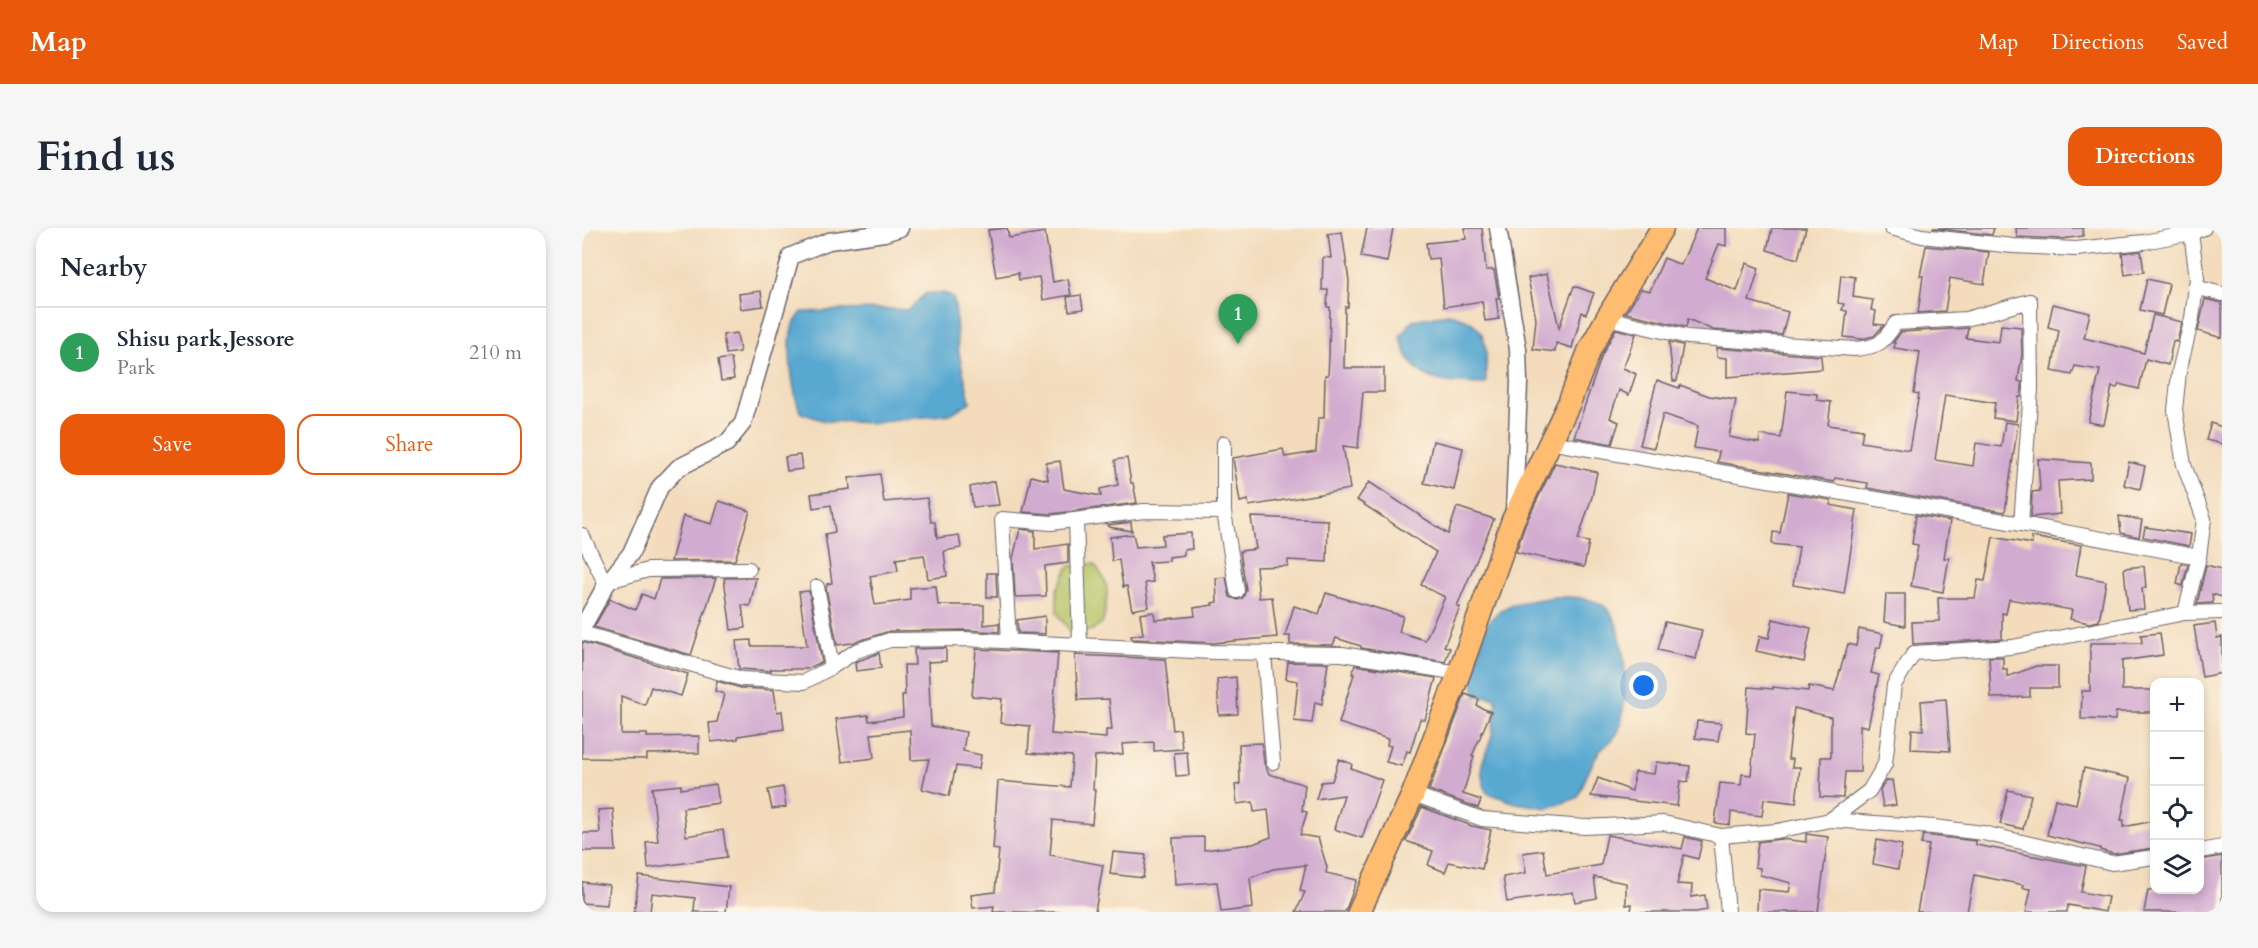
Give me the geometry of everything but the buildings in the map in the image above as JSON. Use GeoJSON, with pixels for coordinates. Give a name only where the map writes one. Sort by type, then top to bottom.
{"type":"FeatureCollection","features":[{"type":"Feature","properties":{"kind":"highway"},"geometry":{"type":"LineString","coordinates":[[1359,912],[1413,794],[1513,520],[1569,403],[1590,349],[1662,228]]}},
{"type":"Feature","properties":{"kind":"street"},"geometry":{"type":"LineString","coordinates":[[582,628],[608,583],[631,553],[660,487],[678,468],[727,443],[743,423],[791,256],[829,242],[884,234],[900,228]]}},
{"type":"Feature","properties":{"kind":"street"},"geometry":{"type":"LineString","coordinates":[[1498,228],[1518,349],[1520,383],[1513,520]]}},
{"type":"Feature","properties":{"kind":"street"},"geometry":{"type":"LineString","coordinates":[[1891,228],[1922,236],[2013,246],[2076,249],[2144,242],[2197,231],[2197,278],[2192,318],[2178,372],[2175,410],[2184,465],[2204,519],[2199,557],[2185,613]]}},
{"type":"Feature","properties":{"kind":"street"},"geometry":{"type":"LineString","coordinates":[[2195,287],[2222,294]]}},
{"type":"Feature","properties":{"kind":"street"},"geometry":{"type":"LineString","coordinates":[[1607,318],[1688,337],[1854,349],[1875,347],[1896,323],[1966,320],[2030,301],[2031,389],[2021,524]]}},
{"type":"Feature","properties":{"kind":"street"},"geometry":{"type":"LineString","coordinates":[[1224,442],[1224,512],[1237,591]]}},
{"type":"Feature","properties":{"kind":"street"},"geometry":{"type":"LineString","coordinates":[[1550,442],[2199,557]]}},
{"type":"Feature","properties":{"kind":"street"},"geometry":{"type":"LineString","coordinates":[[1009,641],[1002,519],[1051,523],[1144,511],[1224,512]]}},
{"type":"Feature","properties":{"kind":"street"},"geometry":{"type":"LineString","coordinates":[[1076,520],[1080,645]]}},
{"type":"Feature","properties":{"kind":"street"},"geometry":{"type":"LineString","coordinates":[[582,535],[608,583]]}},
{"type":"Feature","properties":{"kind":"street"},"geometry":{"type":"LineString","coordinates":[[608,583],[648,570],[749,569]]}},
{"type":"Feature","properties":{"kind":"street"},"geometry":{"type":"LineString","coordinates":[[817,587],[832,667]]}},
{"type":"Feature","properties":{"kind":"street"},"geometry":{"type":"LineString","coordinates":[[1830,820],[1869,791],[1885,764],[1894,685],[1914,653],[2012,647],[2185,613],[2222,612]]}},
{"type":"Feature","properties":{"kind":"street"},"geometry":{"type":"LineString","coordinates":[[582,633],[742,679],[804,682],[856,651],[890,640],[964,639],[1264,653],[1342,654],[1459,673]]}},
{"type":"Feature","properties":{"kind":"street"},"geometry":{"type":"LineString","coordinates":[[1264,653],[1273,762]]}},
{"type":"Feature","properties":{"kind":"street"},"geometry":{"type":"LineString","coordinates":[[1413,794],[1482,819],[1585,827],[1664,823],[1721,836],[1777,831],[1830,820],[1934,827],[1983,833],[2112,863],[2150,858]]}},
{"type":"Feature","properties":{"kind":"street"},"geometry":{"type":"LineString","coordinates":[[1721,836],[1728,912]]}},
{"type":"Feature","properties":{"kind":"street"},"geometry":{"type":"LineString","coordinates":[[2204,851],[2222,847]]}},
{"type":"Feature","properties":{"kind":"green space"},"geometry":{"type":"Polygon","coordinates":[[[1094,564],[1104,579],[1107,591],[1103,622],[1092,630],[1072,634],[1057,613],[1057,589],[1069,566],[1094,564]]]}},
{"type":"Feature","properties":{"kind":"water"},"geometry":{"type":"Polygon","coordinates":[[[926,293],[944,293],[953,298],[959,353],[970,402],[950,414],[874,423],[825,421],[801,413],[793,383],[790,347],[792,328],[802,312],[908,310],[926,293]]]}},
{"type":"Feature","properties":{"kind":"water"},"geometry":{"type":"Polygon","coordinates":[[[1448,314],[1472,323],[1484,338],[1486,384],[1454,383],[1433,379],[1416,368],[1408,357],[1400,337],[1413,320],[1448,314]]]}},
{"type":"Feature","properties":{"kind":"water"},"geometry":{"type":"Polygon","coordinates":[[[1553,597],[1591,600],[1602,605],[1611,614],[1622,645],[1625,684],[1622,720],[1618,732],[1599,752],[1577,798],[1548,808],[1516,803],[1487,793],[1481,768],[1492,735],[1497,702],[1493,697],[1476,696],[1472,679],[1486,625],[1497,613],[1512,604],[1553,597]]]}},
{"type":"Feature","properties":{"kind":"place","name":"Shisu park,Jessore"},"geometry":{"type":"Point","coordinates":[1238,344]}}]}
